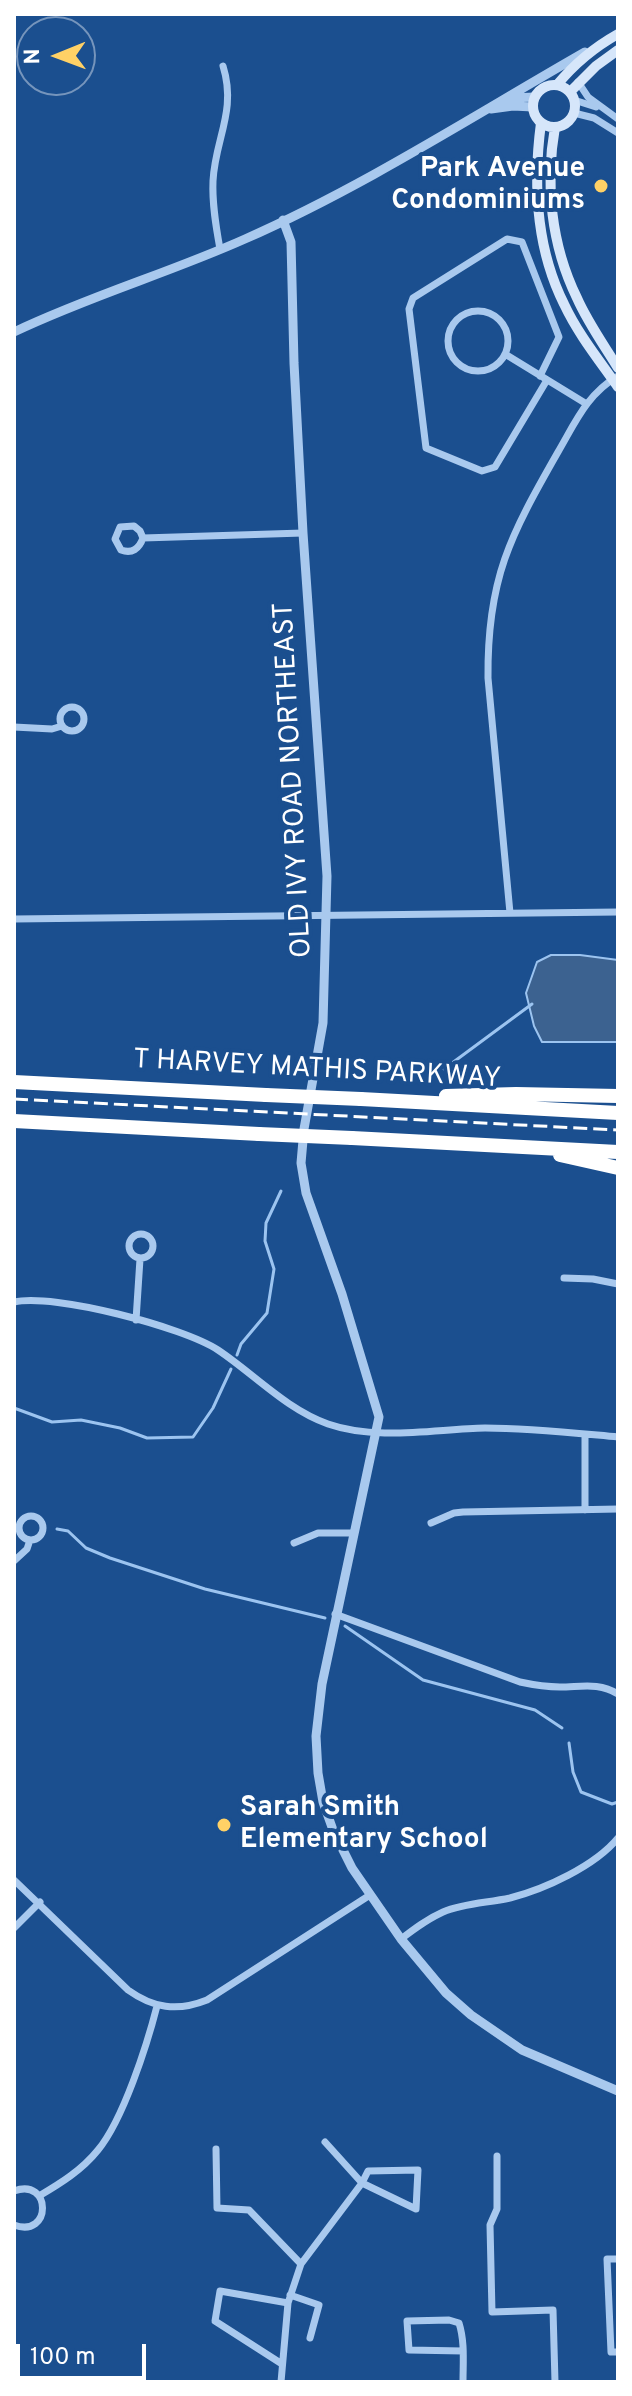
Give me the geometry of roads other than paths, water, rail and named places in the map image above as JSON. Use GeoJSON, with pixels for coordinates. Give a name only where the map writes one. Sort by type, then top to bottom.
{"type":"FeatureCollection","features":[{"type":"Feature","properties":{"kind":"highway","name":"T HARVEY MATHIS PARKWAY"},"geometry":{"type":"LineString","coordinates":[[14,1082],[618,1113]]}},
{"type":"Feature","properties":{"kind":"highway"},"geometry":{"type":"LineString","coordinates":[[361,1099],[485,1094],[618,1096]]}},
{"type":"Feature","properties":{"kind":"highway"},"geometry":{"type":"LineString","coordinates":[[14,1121],[618,1152]]}},
{"type":"Feature","properties":{"kind":"highway"},"geometry":{"type":"LineString","coordinates":[[529,1148],[618,1168]]}},
{"type":"Feature","properties":{"kind":"main road"},"geometry":{"type":"LineString","coordinates":[[557,85],[578,61],[618,34]]}},
{"type":"Feature","properties":{"kind":"main road"},"geometry":{"type":"LineString","coordinates":[[572,96],[557,85],[547,86],[534,102],[535,116],[541,123],[555,127],[566,124],[574,113],[572,96],[578,82],[618,44]]}},
{"type":"Feature","properties":{"kind":"main road"},"geometry":{"type":"LineString","coordinates":[[607,56],[618,50]]}},
{"type":"Feature","properties":{"kind":"main road"},"geometry":{"type":"LineString","coordinates":[[541,123],[536,152],[535,192],[547,253],[563,303],[583,338],[616,381]]}},
{"type":"Feature","properties":{"kind":"main road"},"geometry":{"type":"LineString","coordinates":[[555,127],[550,192],[561,250],[576,297],[618,368]]}},
{"type":"Feature","properties":{"kind":"street"},"geometry":{"type":"LineString","coordinates":[[14,332],[220,249],[283,220],[374,173],[595,47]]}},
{"type":"Feature","properties":{"kind":"street"},"geometry":{"type":"LineString","coordinates":[[220,249],[213,180],[228,115],[229,85],[223,66]]}},
{"type":"Feature","properties":{"kind":"street"},"geometry":{"type":"LineString","coordinates":[[578,82],[588,97],[602,109]]}},
{"type":"Feature","properties":{"kind":"street"},"geometry":{"type":"LineString","coordinates":[[572,96],[618,119]]}},
{"type":"Feature","properties":{"kind":"street"},"geometry":{"type":"LineString","coordinates":[[501,100],[534,102]]}},
{"type":"Feature","properties":{"kind":"street"},"geometry":{"type":"LineString","coordinates":[[483,111],[534,102]]}},
{"type":"Feature","properties":{"kind":"street"},"geometry":{"type":"LineString","coordinates":[[574,113],[594,118],[618,133]]}},
{"type":"Feature","properties":{"kind":"street","name":"OLD IVY ROAD NORTHEAST"},"geometry":{"type":"LineString","coordinates":[[283,220],[291,242],[303,533],[323,811],[327,915],[323,1023],[301,1163],[311,1207],[379,1417],[322,1684],[316,1736],[323,1802],[333,1830],[370,1895],[401,1939],[446,1993],[498,2035],[548,2063],[618,2091]]}},
{"type":"Feature","properties":{"kind":"street"},"geometry":{"type":"LineString","coordinates":[[507,239],[522,242],[559,337],[544,378],[495,467],[482,471],[426,448],[409,309],[413,298],[507,239]]}},
{"type":"Feature","properties":{"kind":"street"},"geometry":{"type":"LineString","coordinates":[[485,311],[506,330],[508,341],[505,354],[487,369],[466,368],[452,355],[448,345],[451,328],[468,312],[485,311]]}},
{"type":"Feature","properties":{"kind":"street"},"geometry":{"type":"LineString","coordinates":[[505,354],[585,403]]}},
{"type":"Feature","properties":{"kind":"street"},"geometry":{"type":"LineString","coordinates":[[510,913],[488,678],[491,610],[500,568],[516,527],[585,403],[616,381]]}},
{"type":"Feature","properties":{"kind":"street"},"geometry":{"type":"LineString","coordinates":[[143,538],[303,533]]}},
{"type":"Feature","properties":{"kind":"street"},"geometry":{"type":"LineString","coordinates":[[14,727],[52,729],[62,726]]}},
{"type":"Feature","properties":{"kind":"street"},"geometry":{"type":"LineString","coordinates":[[14,919],[618,912]]}},
{"type":"Feature","properties":{"kind":"street"},"geometry":{"type":"LineString","coordinates":[[136,1320],[140,1259]]}},
{"type":"Feature","properties":{"kind":"street"},"geometry":{"type":"LineString","coordinates":[[564,1278],[618,1284]]}},
{"type":"Feature","properties":{"kind":"street"},"geometry":{"type":"LineString","coordinates":[[14,1302],[49,1300],[174,1330],[205,1342],[312,1417],[343,1428],[377,1432],[488,1428],[618,1437]]}},
{"type":"Feature","properties":{"kind":"street"},"geometry":{"type":"LineString","coordinates":[[585,1434],[585,1510]]}},
{"type":"Feature","properties":{"kind":"street"},"geometry":{"type":"LineString","coordinates":[[431,1523],[463,1512],[618,1509]]}},
{"type":"Feature","properties":{"kind":"street"},"geometry":{"type":"LineString","coordinates":[[294,1543],[318,1533],[354,1533]]}},
{"type":"Feature","properties":{"kind":"street"},"geometry":{"type":"LineString","coordinates":[[14,1561],[27,1549],[30,1540]]}},
{"type":"Feature","properties":{"kind":"street"},"geometry":{"type":"LineString","coordinates":[[335,1614],[520,1682],[550,1687],[594,1685],[607,1687],[618,1694]]}},
{"type":"Feature","properties":{"kind":"street"},"geometry":{"type":"LineString","coordinates":[[401,1939],[443,1912],[532,1891],[599,1857],[618,1838]]}},
{"type":"Feature","properties":{"kind":"street"},"geometry":{"type":"LineString","coordinates":[[14,1880],[128,1990],[157,2006],[183,2008],[207,2000],[370,1895]]}},
{"type":"Feature","properties":{"kind":"street"},"geometry":{"type":"LineString","coordinates":[[14,1928],[40,1902]]}},
{"type":"Feature","properties":{"kind":"street"},"geometry":{"type":"LineString","coordinates":[[39,2196],[82,2168],[109,2136],[122,2109],[157,2006]]}},
{"type":"Feature","properties":{"kind":"street"},"geometry":{"type":"LineString","coordinates":[[281,2382],[289,2299],[301,2264],[362,2183],[368,2171],[418,2170],[416,2209],[362,2183],[325,2142]]}},
{"type":"Feature","properties":{"kind":"street"},"geometry":{"type":"LineString","coordinates":[[216,2149],[217,2208],[249,2210],[301,2264]]}},
{"type":"Feature","properties":{"kind":"street"},"geometry":{"type":"LineString","coordinates":[[497,2156],[497,2209],[490,2225],[492,2312],[553,2310],[555,2382]]}},
{"type":"Feature","properties":{"kind":"street"},"geometry":{"type":"LineString","coordinates":[[14,2191],[27,2189],[39,2196],[43,2211],[39,2220],[26,2228],[14,2225]]}},
{"type":"Feature","properties":{"kind":"street"},"geometry":{"type":"LineString","coordinates":[[618,2259],[607,2259],[611,2352],[618,2352]]}},
{"type":"Feature","properties":{"kind":"street"},"geometry":{"type":"LineString","coordinates":[[282,2364],[215,2321],[220,2291],[319,2305],[310,2338]]}},
{"type":"Feature","properties":{"kind":"street"},"geometry":{"type":"LineString","coordinates":[[463,2351],[409,2350],[407,2321],[449,2320],[459,2323],[463,2336],[463,2351],[463,2382]]}},
{"type":"Feature","properties":{"kind":"water"},"geometry":{"type":"Polygon","coordinates":[[[551,955],[618,960],[618,1042],[542,1042],[534,1026],[526,993],[537,962],[551,955]]]}},
{"type":"Feature","properties":{"kind":"waterway"},"geometry":{"type":"LineString","coordinates":[[444,1069],[532,1004]]}},
{"type":"Feature","properties":{"kind":"waterway"},"geometry":{"type":"LineString","coordinates":[[237,1355],[241,1344],[267,1313],[274,1269],[265,1241],[266,1223],[281,1191]]}},
{"type":"Feature","properties":{"kind":"waterway"},"geometry":{"type":"LineString","coordinates":[[14,1408],[52,1422],[81,1420],[120,1428],[147,1438],[193,1437],[213,1408],[231,1369]]}},
{"type":"Feature","properties":{"kind":"waterway"},"geometry":{"type":"LineString","coordinates":[[57,1529],[68,1531],[86,1548],[110,1558],[205,1589],[325,1618]]}},
{"type":"Feature","properties":{"kind":"waterway"},"geometry":{"type":"LineString","coordinates":[[345,1626],[423,1680],[535,1710],[562,1728]]}},
{"type":"Feature","properties":{"kind":"waterway"},"geometry":{"type":"LineString","coordinates":[[569,1743],[573,1772],[581,1792],[612,1804],[618,1802]]}},
{"type":"Feature","properties":{"kind":"railway"},"geometry":{"type":"LineString","coordinates":[[14,1099],[618,1130]]}},
{"type":"Feature","properties":{"kind":"place","name":"Park Avenue Condominiums"},"geometry":{"type":"Point","coordinates":[601,186]}},
{"type":"Feature","properties":{"kind":"place","name":"Sarah Smith Elementary School"},"geometry":{"type":"Point","coordinates":[224,1825]}}]}
